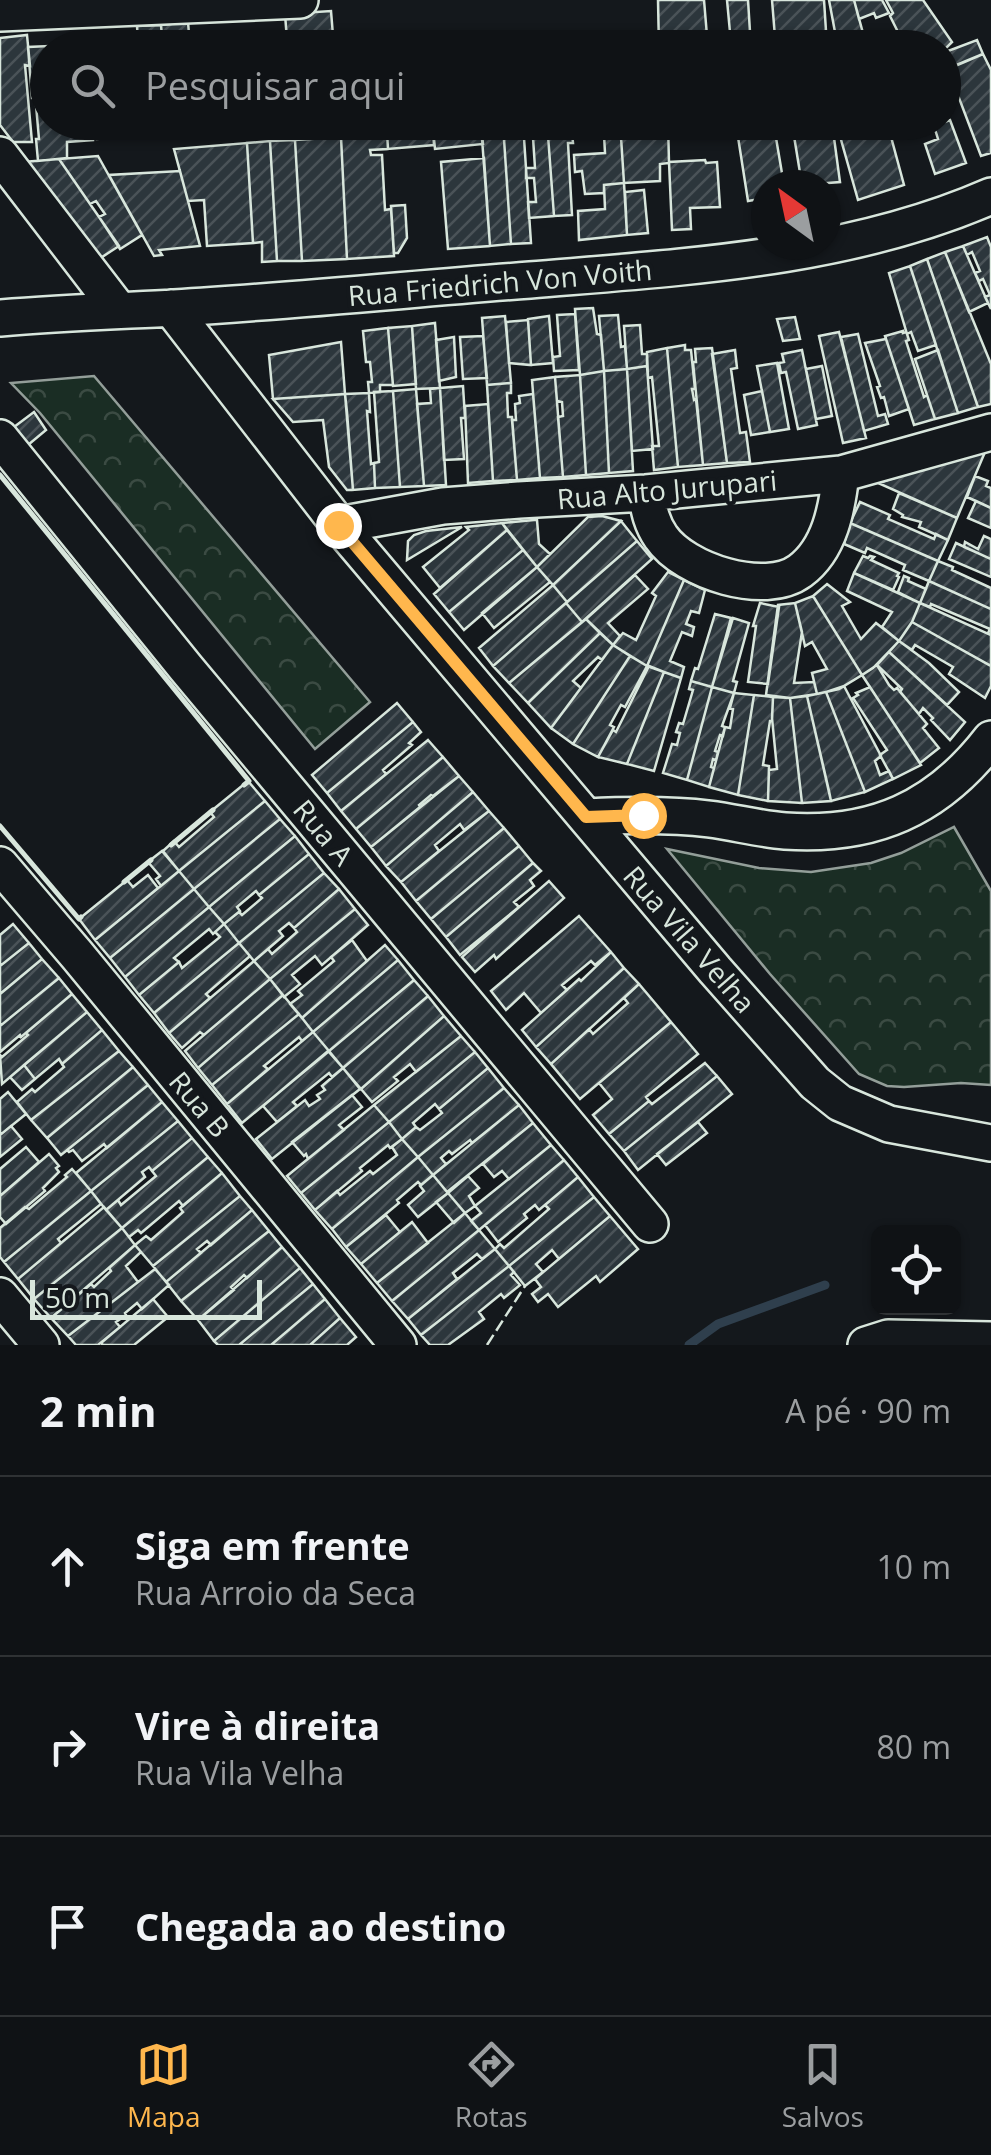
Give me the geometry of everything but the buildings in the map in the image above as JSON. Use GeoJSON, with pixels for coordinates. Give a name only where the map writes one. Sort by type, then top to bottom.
{"type":"FeatureCollection","features":[{"type":"Feature","properties":{"kind":"street"},"geometry":{"type":"LineString","coordinates":[[0,13],[300,0]]}},
{"type":"Feature","properties":{"kind":"street"},"geometry":{"type":"LineString","coordinates":[[0,155],[118,309]]}},
{"type":"Feature","properties":{"kind":"street","name":"Rua Friedrich Von Voith"},"geometry":{"type":"LineString","coordinates":[[0,318],[586,276],[787,252],[890,233],[991,196]]}},
{"type":"Feature","properties":{"kind":"street","name":"Rua Vila Velha"},"geometry":{"type":"LineString","coordinates":[[171,308],[338,525],[815,1083],[840,1104],[890,1124],[991,1143]]}},
{"type":"Feature","properties":{"kind":"street","name":"Rua Alto Jurupari"},"geometry":{"type":"LineString","coordinates":[[338,525],[444,506],[646,493],[841,474],[991,432]]}},
{"type":"Feature","properties":{"kind":"street","name":"Rua A"},"geometry":{"type":"LineString","coordinates":[[0,438],[186,668],[650,1224]]}},
{"type":"Feature","properties":{"kind":"street"},"geometry":{"type":"LineString","coordinates":[[646,493],[650,517],[661,538],[678,555],[734,577],[782,580],[800,572],[816,555],[835,513],[841,474]]}},
{"type":"Feature","properties":{"kind":"street"},"geometry":{"type":"LineString","coordinates":[[586,817],[673,816],[780,830],[852,829],[885,820],[935,795],[972,763],[991,739]]}},
{"type":"Feature","properties":{"kind":"street","name":"Rua B"},"geometry":{"type":"LineString","coordinates":[[0,865],[398,1345]]}},
{"type":"Feature","properties":{"kind":"street"},"geometry":{"type":"LineString","coordinates":[[0,1296],[41,1345]]}},
{"type":"Feature","properties":{"kind":"street"},"geometry":{"type":"LineString","coordinates":[[882,1343],[991,1340]]}},
{"type":"Feature","properties":{"kind":"green space"},"geometry":{"type":"Polygon","coordinates":[[[94,376],[370,702],[315,749],[40,413],[11,383],[94,376]]]}},
{"type":"Feature","properties":{"kind":"green space"},"geometry":{"type":"Polygon","coordinates":[[[954,827],[991,891],[991,1085],[887,1086],[859,1074],[667,849],[759,868],[811,872],[871,863],[954,827]]]}},
{"type":"Feature","properties":{"kind":"waterway"},"geometry":{"type":"LineString","coordinates":[[689,1345],[718,1324],[825,1285]]}},
{"type":"Feature","properties":{"kind":"fence"},"geometry":{"type":"LineString","coordinates":[[487,1345],[525,1286]]}},
{"type":"Feature","properties":{"kind":"wall"},"geometry":{"type":"LineString","coordinates":[[0,475],[249,781],[244,785]]}},
{"type":"Feature","properties":{"kind":"wall"},"geometry":{"type":"LineString","coordinates":[[171,845],[213,810]]}},
{"type":"Feature","properties":{"kind":"wall"},"geometry":{"type":"LineString","coordinates":[[0,826],[81,917]]}},
{"type":"Feature","properties":{"kind":"wall"},"geometry":{"type":"LineString","coordinates":[[124,882],[151,860]]}},
{"type":"Feature","properties":{"kind":"route"},"geometry":{"type":"LineString","coordinates":[[338,525],[586,817],[643,815]]}}]}
